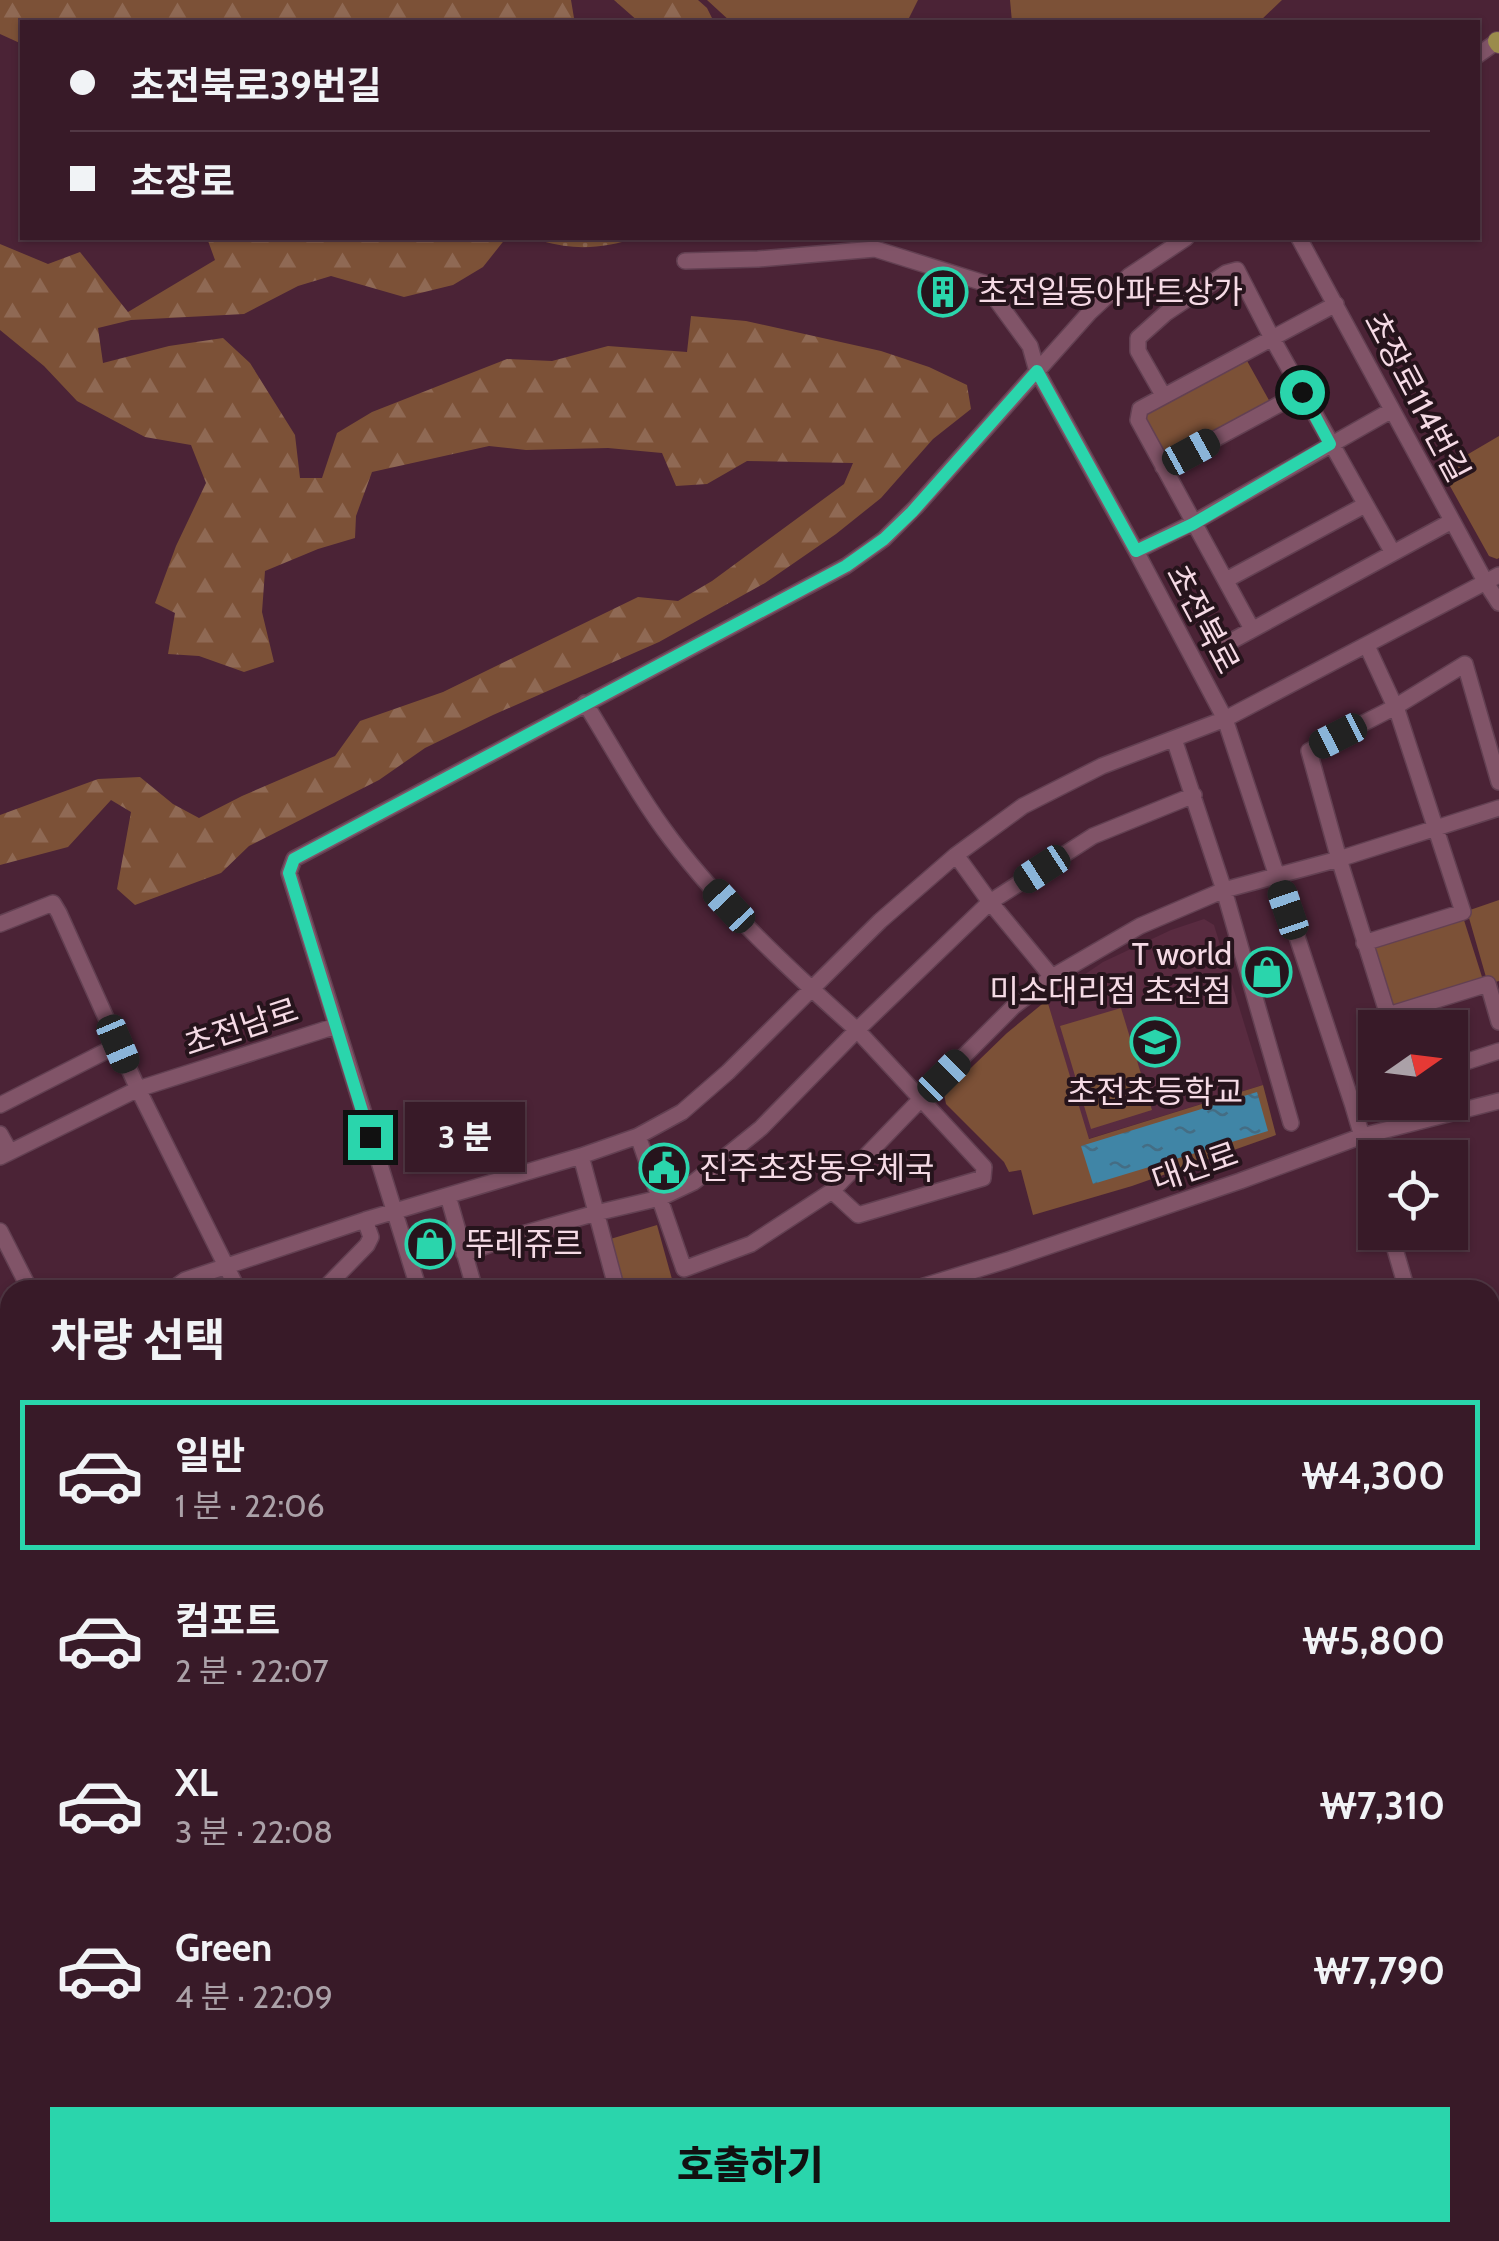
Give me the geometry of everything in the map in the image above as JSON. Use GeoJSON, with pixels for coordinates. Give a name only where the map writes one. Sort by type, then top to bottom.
{"type":"FeatureCollection","features":[{"type":"Feature","properties":{"kind":"street"},"geometry":{"type":"LineString","coordinates":[[416,1280],[289,873],[294,859],[846,566],[884,539],[916,507],[1089,313],[1128,276],[1183,240]]}},
{"type":"Feature","properties":{"kind":"street","name":"초장로114번길"},"geometry":{"type":"LineString","coordinates":[[1300,240],[1452,521],[1492,579],[1499,603]]}},
{"type":"Feature","properties":{"kind":"street","name":"초전북로"},"geometry":{"type":"LineString","coordinates":[[686,260],[758,259],[875,249],[984,283],[1030,346],[1037,371],[1225,719],[1363,1140]]}},
{"type":"Feature","properties":{"kind":"street"},"geometry":{"type":"LineString","coordinates":[[1163,395],[1138,351],[1138,338],[1166,313],[1226,273],[1237,270],[1393,553]]}},
{"type":"Feature","properties":{"kind":"street"},"geometry":{"type":"LineString","coordinates":[[1252,629],[1138,420],[1140,409],[1336,304]]}},
{"type":"Feature","properties":{"kind":"street"},"geometry":{"type":"LineString","coordinates":[[1163,468],[1302,392]]}},
{"type":"Feature","properties":{"kind":"street"},"geometry":{"type":"LineString","coordinates":[[1136,551],[1193,524],[1392,410]]}},
{"type":"Feature","properties":{"kind":"street"},"geometry":{"type":"LineString","coordinates":[[1226,580],[1365,505]]}},
{"type":"Feature","properties":{"kind":"street"},"geometry":{"type":"LineString","coordinates":[[1226,644],[1452,521]]}},
{"type":"Feature","properties":{"kind":"street"},"geometry":{"type":"LineString","coordinates":[[186,1280],[638,1136],[682,1112],[728,1072],[880,921],[956,855],[1023,806],[1102,766],[1225,719],[1492,579]]}},
{"type":"Feature","properties":{"kind":"street"},"geometry":{"type":"LineString","coordinates":[[1364,942],[1463,912],[1395,707],[1367,646]]}},
{"type":"Feature","properties":{"kind":"street"},"geometry":{"type":"LineString","coordinates":[[1386,1010],[1308,751],[1395,707],[1464,664],[1499,782]]}},
{"type":"Feature","properties":{"kind":"street"},"geometry":{"type":"LineString","coordinates":[[585,703],[687,860],[812,990],[857,1030],[984,1167],[983,1178],[858,1215],[832,1191]]}},
{"type":"Feature","properties":{"kind":"street"},"geometry":{"type":"LineString","coordinates":[[1174,739],[1224,890],[1291,1123]]}},
{"type":"Feature","properties":{"kind":"street"},"geometry":{"type":"LineString","coordinates":[[464,1254],[508,1238],[660,1198],[694,1182],[761,1128],[990,902],[1092,836],[1194,794]]}},
{"type":"Feature","properties":{"kind":"street"},"geometry":{"type":"LineString","coordinates":[[638,1136],[684,1268],[751,1244],[832,1191],[1014,1006],[1052,977],[1140,926],[1224,890],[1339,860],[1499,808]]}},
{"type":"Feature","properties":{"kind":"street"},"geometry":{"type":"LineString","coordinates":[[956,855],[1052,977]]}},
{"type":"Feature","properties":{"kind":"street"},"geometry":{"type":"LineString","coordinates":[[0,924],[53,903],[138,1089],[233,1280]]}},
{"type":"Feature","properties":{"kind":"street"},"geometry":{"type":"LineString","coordinates":[[1419,1010],[1488,984],[1499,1022]]}},
{"type":"Feature","properties":{"kind":"street","name":"초전남로"},"geometry":{"type":"LineString","coordinates":[[5,1155],[138,1089],[336,1026]]}},
{"type":"Feature","properties":{"kind":"street"},"geometry":{"type":"LineString","coordinates":[[0,1105],[118,1044]]}},
{"type":"Feature","properties":{"kind":"street"},"geometry":{"type":"LineString","coordinates":[[1468,1061],[1499,1051]]}},
{"type":"Feature","properties":{"kind":"street","name":"대신로"},"geometry":{"type":"LineString","coordinates":[[941,1280],[1362,1136],[1499,1101]]}},
{"type":"Feature","properties":{"kind":"street"},"geometry":{"type":"LineString","coordinates":[[0,1134],[5,1155]]}},
{"type":"Feature","properties":{"kind":"street"},"geometry":{"type":"LineString","coordinates":[[581,1156],[614,1280]]}},
{"type":"Feature","properties":{"kind":"street"},"geometry":{"type":"LineString","coordinates":[[448,1196],[471,1280]]}},
{"type":"Feature","properties":{"kind":"street"},"geometry":{"type":"LineString","coordinates":[[334,1280],[367,1245],[371,1237],[366,1220]]}},
{"type":"Feature","properties":{"kind":"street"},"geometry":{"type":"LineString","coordinates":[[0,1230],[25,1280]]}},
{"type":"Feature","properties":{"kind":"street"},"geometry":{"type":"LineString","coordinates":[[1396,1250],[1405,1280]]}},
{"type":"Feature","properties":{"kind":"shaded area","name":"초전초등학교"},"geometry":{"type":"Polygon","coordinates":[[[1204,919],[1214,925],[1263,1085],[1088,1139],[1047,1000],[1103,962],[1204,919]]]}},
{"type":"Feature","properties":{"kind":"green space"},"geometry":{"type":"Polygon","coordinates":[[[0,0],[571,0],[574,18],[20,20],[20,43],[0,34],[0,0]]]}},
{"type":"Feature","properties":{"kind":"green space"},"geometry":{"type":"Polygon","coordinates":[[[614,0],[698,0],[713,20],[637,20],[614,0]]]}},
{"type":"Feature","properties":{"kind":"green space"},"geometry":{"type":"Polygon","coordinates":[[[707,0],[918,0],[908,20],[729,20],[707,0]]]}},
{"type":"Feature","properties":{"kind":"green space"},"geometry":{"type":"Polygon","coordinates":[[[1010,0],[1282,0],[1261,20],[1012,20],[1010,0]]]}},
{"type":"Feature","properties":{"kind":"green space"},"geometry":{"type":"Polygon","coordinates":[[[208,240],[504,240],[483,267],[453,285],[404,297],[331,276],[298,286],[244,314],[131,320],[98,328],[103,363],[169,346],[223,338],[250,363],[295,435],[300,478],[322,478],[337,433],[372,412],[507,359],[552,361],[608,346],[687,352],[691,316],[746,321],[881,351],[967,385],[971,409],[933,439],[881,498],[765,583],[659,642],[425,748],[379,780],[249,846],[221,873],[135,905],[117,889],[131,812],[111,800],[68,847],[0,865],[0,815],[98,779],[140,777],[173,804],[199,818],[335,756],[360,721],[443,692],[638,597],[678,601],[712,581],[844,484],[853,463],[747,461],[707,484],[676,486],[662,453],[489,446],[372,472],[356,516],[355,538],[265,571],[262,612],[274,662],[244,672],[199,656],[168,654],[175,613],[155,603],[206,483],[191,445],[145,437],[77,401],[44,366],[0,330],[0,244],[48,264],[80,252],[128,312],[215,260],[208,240]]]}},
{"type":"Feature","properties":{"kind":"green space"},"geometry":{"type":"Polygon","coordinates":[[[542,240],[628,240],[578,247],[542,240]]]}},
{"type":"Feature","properties":{"kind":"green space"},"geometry":{"type":"Polygon","coordinates":[[[1246,359],[1270,402],[1165,453],[1145,418],[1146,412],[1246,359]]]}},
{"type":"Feature","properties":{"kind":"green space"},"geometry":{"type":"Polygon","coordinates":[[[1499,436],[1497,559],[1489,556],[1441,470],[1499,436]]]}},
{"type":"Feature","properties":{"kind":"green space"},"geometry":{"type":"Polygon","coordinates":[[[1499,900],[1499,981],[1488,984],[1467,911],[1499,900]]]}},
{"type":"Feature","properties":{"kind":"green space"},"geometry":{"type":"Polygon","coordinates":[[[1463,917],[1483,980],[1391,1007],[1371,946],[1463,917]]]}},
{"type":"Feature","properties":{"kind":"green space"},"geometry":{"type":"Polygon","coordinates":[[[1047,1000],[1089,1139],[1263,1085],[1276,1135],[1132,1186],[1033,1215],[1021,1170],[1009,1172],[1004,1162],[946,1104],[944,1094],[1047,1000]]]}},
{"type":"Feature","properties":{"kind":"green space"},"geometry":{"type":"Polygon","coordinates":[[[1121,1008],[1152,1110],[1091,1129],[1060,1026],[1121,1008]]]}},
{"type":"Feature","properties":{"kind":"green space"},"geometry":{"type":"Polygon","coordinates":[[[657,1225],[672,1280],[617,1280],[607,1240],[657,1225]]]}},
{"type":"Feature","properties":{"kind":"water"},"geometry":{"type":"Polygon","coordinates":[[[1257,1092],[1268,1131],[1093,1184],[1081,1146],[1257,1092]]]}},
{"type":"Feature","properties":{"kind":"place","name":"초전일동아파트상가"},"geometry":{"type":"Point","coordinates":[943,292]}},
{"type":"Feature","properties":{"kind":"place","name":"T world 미소대리점 초전점"},"geometry":{"type":"Point","coordinates":[1267,972]}},
{"type":"Feature","properties":{"kind":"place","name":"초전초등학교"},"geometry":{"type":"Point","coordinates":[1155,1042]}},
{"type":"Feature","properties":{"kind":"place","name":"진주초장동우체국"},"geometry":{"type":"Point","coordinates":[664,1168]}},
{"type":"Feature","properties":{"kind":"place","name":"뚜레쥬르"},"geometry":{"type":"Point","coordinates":[430,1244]}},
{"type":"Feature","properties":{"kind":"route"},"geometry":{"type":"LineString","coordinates":[[370,1137],[289,873],[294,859],[846,566],[884,539],[912,512],[1037,371],[1136,551],[1193,524],[1330,444],[1302,392]]}}]}
